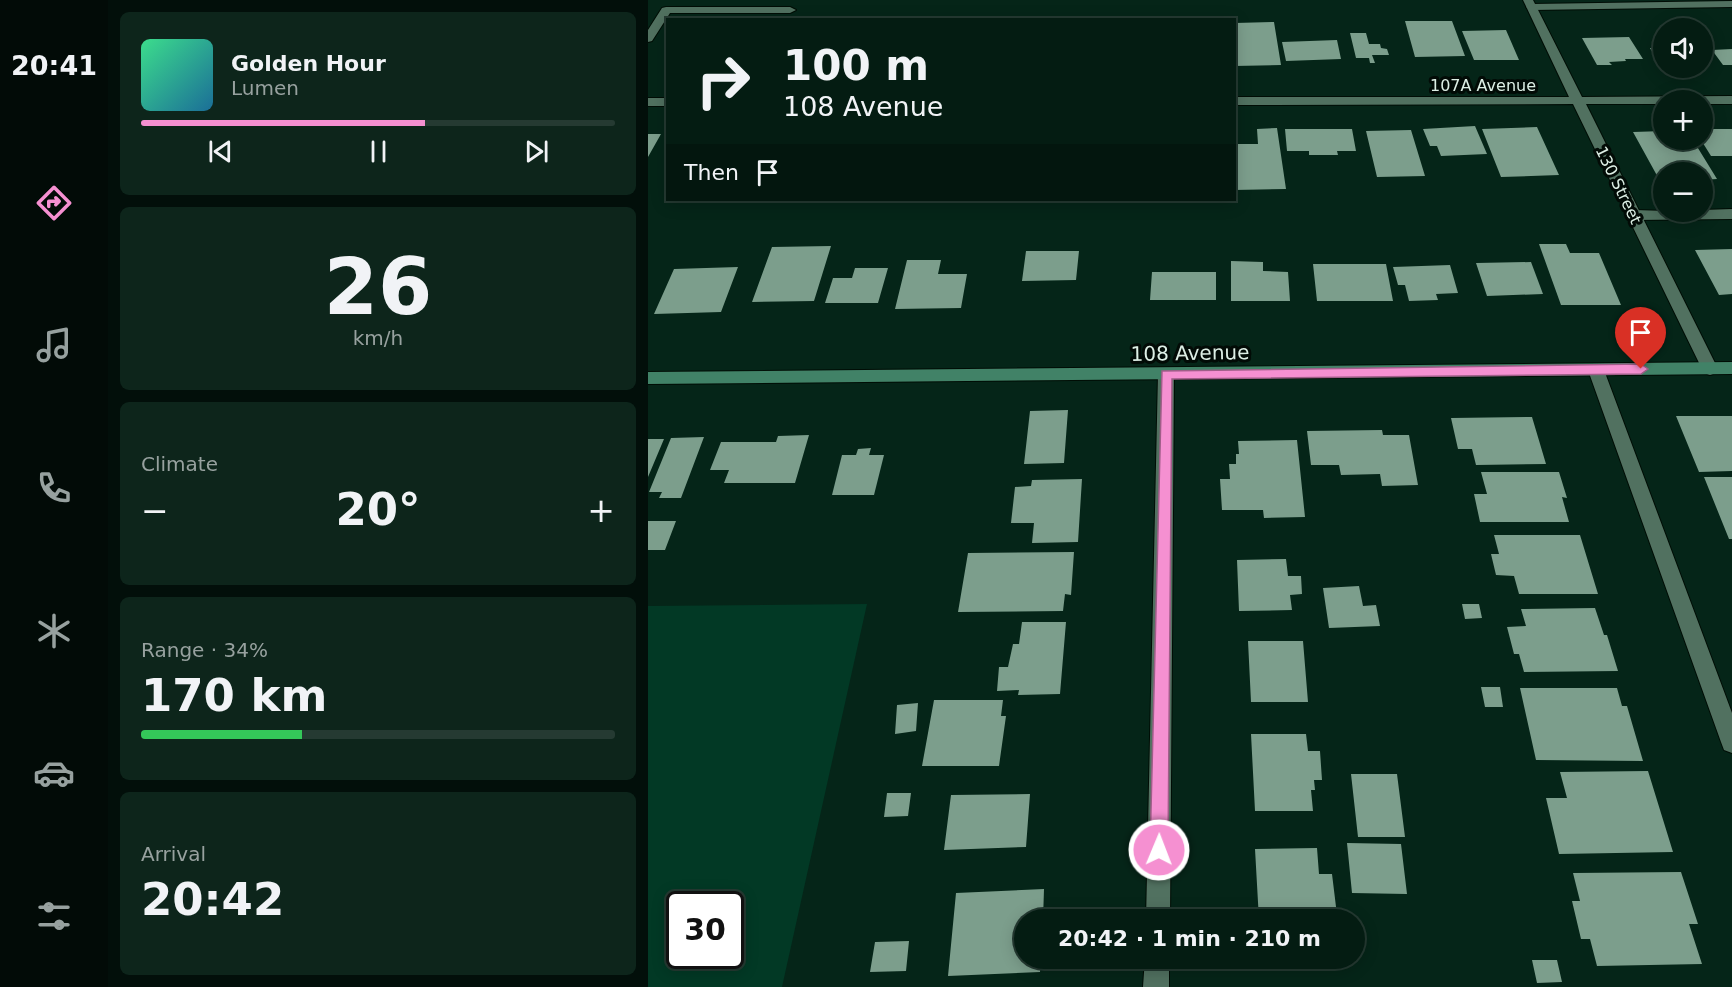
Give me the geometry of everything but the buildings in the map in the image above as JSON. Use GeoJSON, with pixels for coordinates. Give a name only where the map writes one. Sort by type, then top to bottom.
{"type":"FeatureCollection","features":[{"type":"Feature","properties":{"kind":"main road","name":"108 Avenue"},"geometry":{"type":"LineString","coordinates":[[648,378],[1732,368]]}},
{"type":"Feature","properties":{"kind":"street"},"geometry":{"type":"LineString","coordinates":[[1530,4],[1732,4]]}},
{"type":"Feature","properties":{"kind":"street","name":"130 Street"},"geometry":{"type":"LineString","coordinates":[[1530,4],[1710,369]]}},
{"type":"Feature","properties":{"kind":"street"},"geometry":{"type":"LineString","coordinates":[[648,39],[666,10],[790,10]]}},
{"type":"Feature","properties":{"kind":"street","name":"107A Avenue"},"geometry":{"type":"LineString","coordinates":[[1236,101],[1732,100]]}},
{"type":"Feature","properties":{"kind":"street"},"geometry":{"type":"LineString","coordinates":[[648,102],[666,102]]}},
{"type":"Feature","properties":{"kind":"street"},"geometry":{"type":"LineString","coordinates":[[1634,215],[1732,214]]}},
{"type":"Feature","properties":{"kind":"street"},"geometry":{"type":"LineString","coordinates":[[1596,370],[1732,742]]}},
{"type":"Feature","properties":{"kind":"street"},"geometry":{"type":"LineString","coordinates":[[1158,909],[1166,374]]}},
{"type":"Feature","properties":{"kind":"street"},"geometry":{"type":"LineString","coordinates":[[1156,987],[1157,969]]}},
{"type":"Feature","properties":{"kind":"green space"},"geometry":{"type":"Polygon","coordinates":[[[867,604],[782,987],[648,987],[648,606],[867,604]]]}},
{"type":"Feature","properties":{"kind":"route"},"geometry":{"type":"LineString","coordinates":[[1159,850],[1166,374],[1641,369]]}}]}
